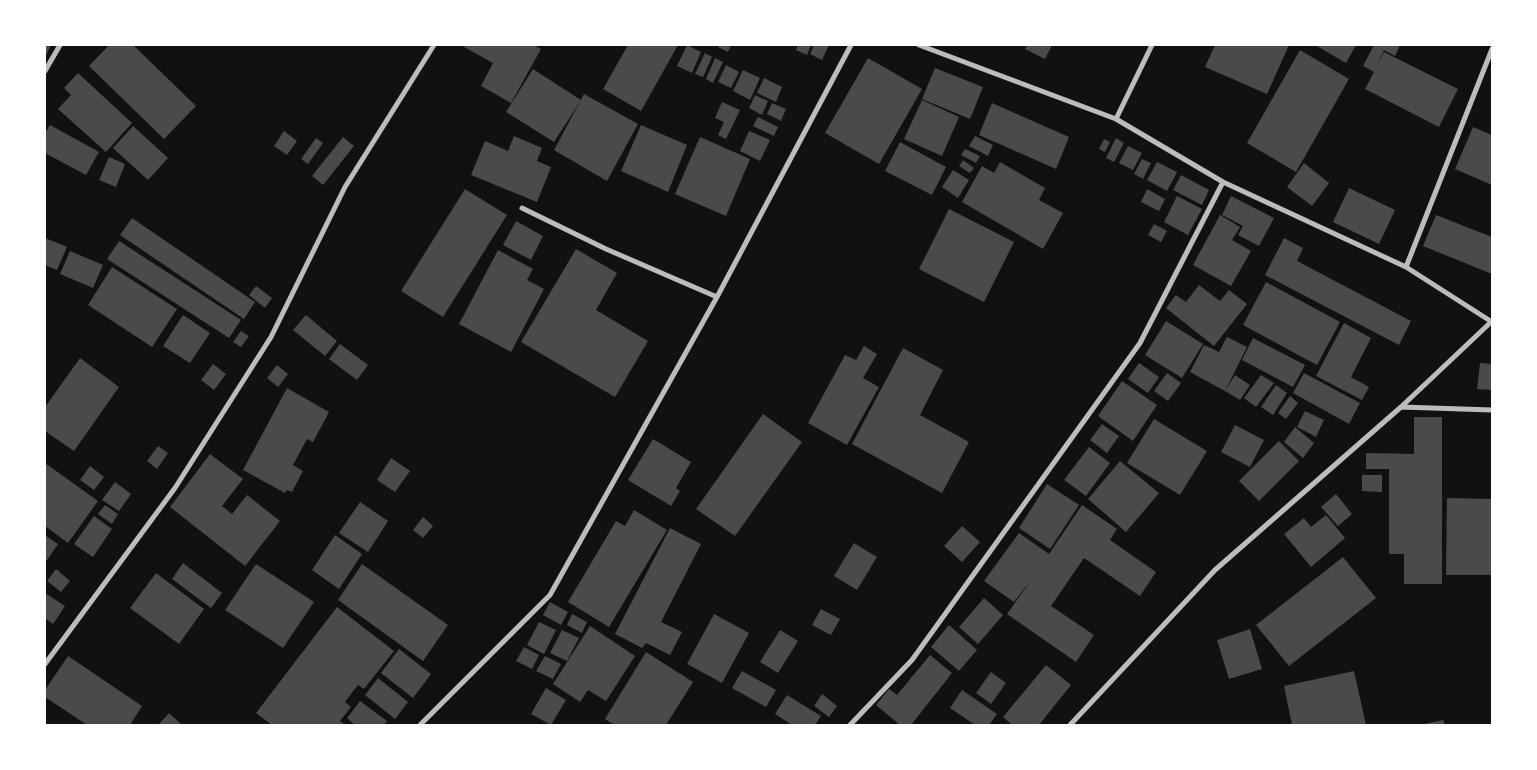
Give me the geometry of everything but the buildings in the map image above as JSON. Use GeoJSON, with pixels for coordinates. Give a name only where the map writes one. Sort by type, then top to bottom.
{"type":"FeatureCollection","features":[{"type":"Feature","properties":{"kind":"street"},"geometry":{"type":"LineString","coordinates":[[45,71],[60,45]]}},
{"type":"Feature","properties":{"kind":"street"},"geometry":{"type":"LineString","coordinates":[[45,664],[175,488],[271,337],[345,187],[434,45]]}},
{"type":"Feature","properties":{"kind":"street"},"geometry":{"type":"LineString","coordinates":[[420,725],[550,595],[718,296],[851,45]]}},
{"type":"Feature","properties":{"kind":"street"},"geometry":{"type":"LineString","coordinates":[[919,45],[1116,119],[1223,182],[1406,267],[1491,322],[1401,407],[1215,570],[1070,725]]}},
{"type":"Feature","properties":{"kind":"street"},"geometry":{"type":"LineString","coordinates":[[1116,119],[1152,45]]}},
{"type":"Feature","properties":{"kind":"street"},"geometry":{"type":"LineString","coordinates":[[1406,267],[1492,50]]}},
{"type":"Feature","properties":{"kind":"street"},"geometry":{"type":"LineString","coordinates":[[850,725],[912,660],[1140,343],[1223,182]]}},
{"type":"Feature","properties":{"kind":"street"},"geometry":{"type":"LineString","coordinates":[[522,208],[606,249],[718,296]]}},
{"type":"Feature","properties":{"kind":"street"},"geometry":{"type":"LineString","coordinates":[[1401,407],[1492,410]]}}]}
